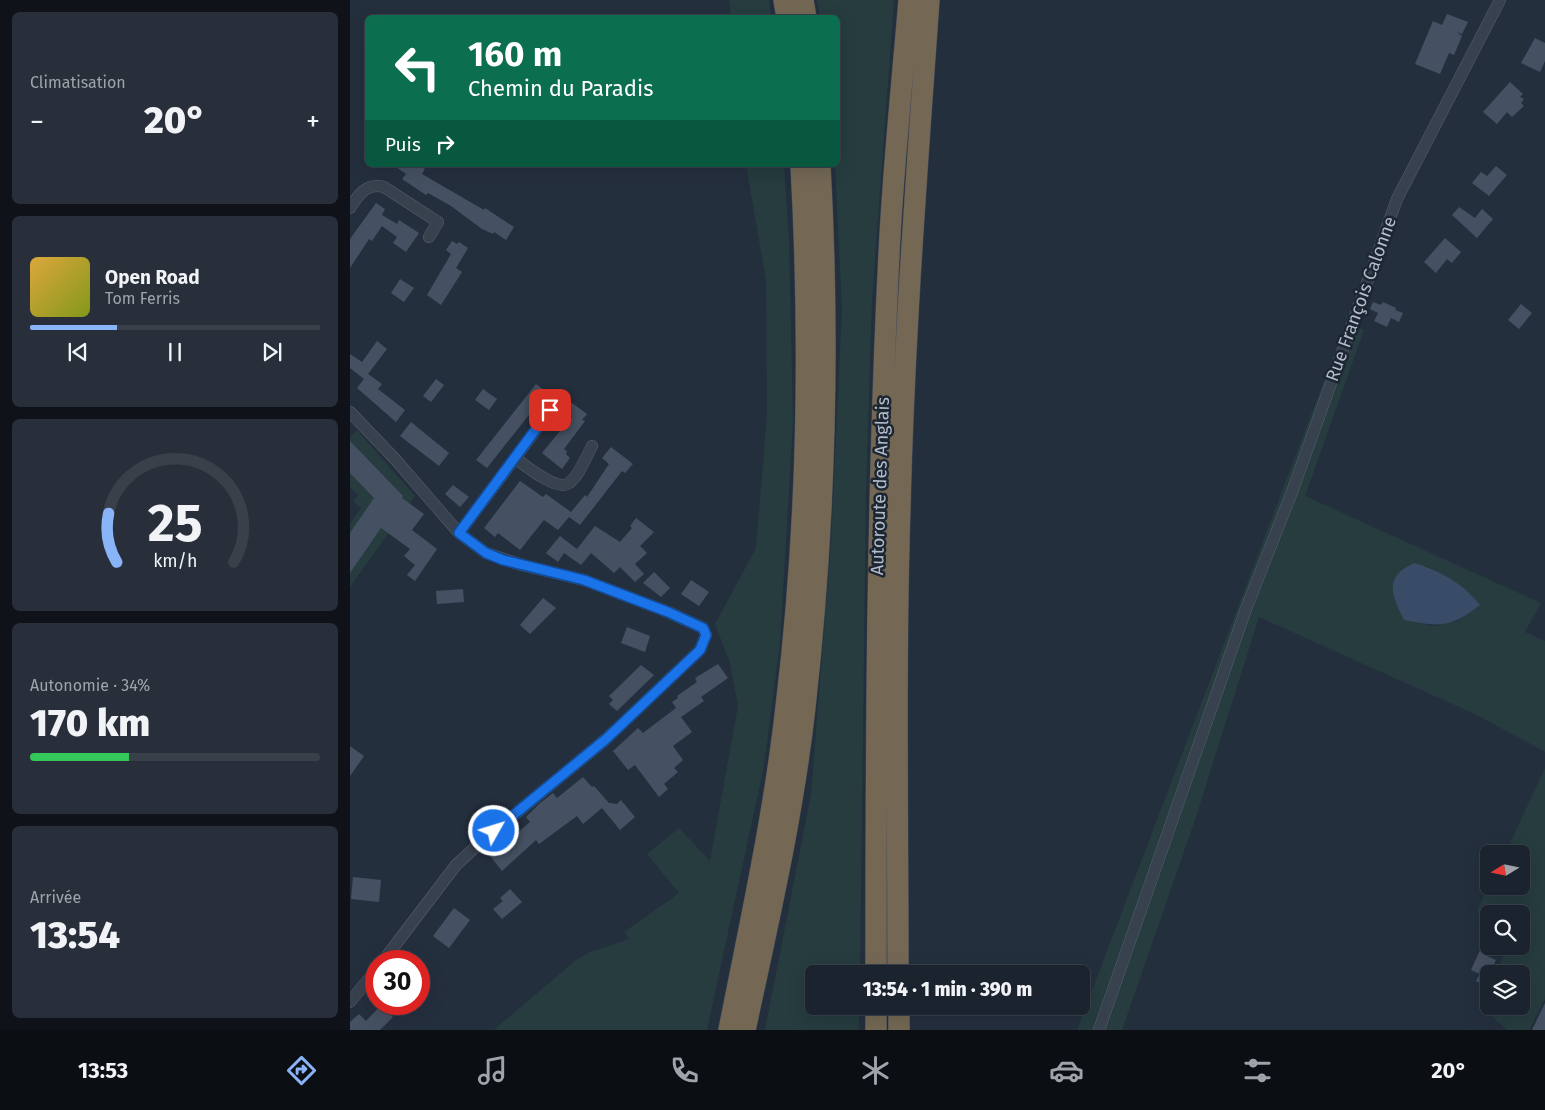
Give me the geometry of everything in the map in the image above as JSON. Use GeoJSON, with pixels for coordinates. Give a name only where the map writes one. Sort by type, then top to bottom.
{"type":"FeatureCollection","features":[{"type":"Feature","properties":{"kind":"highway"},"geometry":{"type":"LineString","coordinates":[[784,0],[786,15]]}},
{"type":"Feature","properties":{"kind":"highway"},"geometry":{"type":"LineString","coordinates":[[803,0],[806,15]]}},
{"type":"Feature","properties":{"kind":"highway","name":"Autoroute des Anglais"},"geometry":{"type":"LineString","coordinates":[[876,965],[876,701],[879,509],[889,251],[909,0]]}},
{"type":"Feature","properties":{"kind":"highway","name":"Autoroute des Anglais"},"geometry":{"type":"LineString","coordinates":[[898,965],[897,716],[900,509],[911,247],[929,0]]}},
{"type":"Feature","properties":{"kind":"highway"},"geometry":{"type":"LineString","coordinates":[[745,1030],[742,1006],[786,707],[800,551],[808,396],[806,253],[801,167]]}},
{"type":"Feature","properties":{"kind":"highway"},"geometry":{"type":"LineString","coordinates":[[729,1030],[742,1006],[784,847],[805,709],[819,551],[826,395],[825,252],[820,167]]}},
{"type":"Feature","properties":{"kind":"highway"},"geometry":{"type":"LineString","coordinates":[[720,1030],[742,1006]]}},
{"type":"Feature","properties":{"kind":"highway"},"geometry":{"type":"LineString","coordinates":[[742,1006],[750,1030]]}},
{"type":"Feature","properties":{"kind":"highway"},"geometry":{"type":"LineString","coordinates":[[876,1015],[876,1030]]}},
{"type":"Feature","properties":{"kind":"highway"},"geometry":{"type":"LineString","coordinates":[[898,1015],[899,1030]]}},
{"type":"Feature","properties":{"kind":"street","name":"Rue François Calonne"},"geometry":{"type":"LineString","coordinates":[[1099,1030],[1246,609],[1292,492],[1397,199],[1500,0]]}},
{"type":"Feature","properties":{"kind":"street"},"geometry":{"type":"LineString","coordinates":[[350,208],[368,188],[374,186],[384,187],[438,222],[429,237]]}},
{"type":"Feature","properties":{"kind":"street"},"geometry":{"type":"LineString","coordinates":[[459,533],[550,410]]}},
{"type":"Feature","properties":{"kind":"street"},"geometry":{"type":"LineString","coordinates":[[350,412],[395,459],[459,533],[486,553],[503,560],[584,580],[668,612],[703,628],[706,632],[706,641],[700,650],[622,725],[456,865],[391,950]]}},
{"type":"Feature","properties":{"kind":"street"},"geometry":{"type":"LineString","coordinates":[[515,458],[554,484],[565,485],[573,479],[592,446]]}},
{"type":"Feature","properties":{"kind":"street"},"geometry":{"type":"LineString","coordinates":[[350,1002],[365,984]]}},
{"type":"Feature","properties":{"kind":"green space"},"geometry":{"type":"Polygon","coordinates":[[[729,0],[769,0],[771,15],[731,15],[729,0]]]}},
{"type":"Feature","properties":{"kind":"green space"},"geometry":{"type":"Polygon","coordinates":[[[817,0],[894,0],[872,301],[866,491],[860,965],[805,965],[805,1015],[859,1015],[859,1030],[765,1030],[811,794],[831,543],[842,309],[835,167],[840,167],[840,15],[820,15],[817,0]]]}},
{"type":"Feature","properties":{"kind":"green space"},"geometry":{"type":"Polygon","coordinates":[[[746,167],[784,167],[789,239],[793,422],[780,643],[764,766],[707,1030],[494,1030],[576,960],[588,953],[629,939],[632,942],[624,932],[679,893],[647,854],[679,828],[710,861],[738,706],[730,663],[715,624],[756,548],[767,414],[766,280],[746,167]]]}},
{"type":"Feature","properties":{"kind":"green space"},"geometry":{"type":"Polygon","coordinates":[[[1346,323],[1364,330],[1305,496],[1541,603],[1525,632],[1545,641],[1545,752],[1479,716],[1259,617],[1196,817],[1122,1030],[1077,1030],[1083,1015],[1090,1015],[1090,996],[1346,323]],[[1404,620],[1434,626],[1460,620],[1404,620]]]}},
{"type":"Feature","properties":{"kind":"green space"},"geometry":{"type":"Polygon","coordinates":[[[357,430],[415,496],[350,587],[350,524],[361,508],[353,501],[358,495],[350,487],[350,437],[357,430]]]}},
{"type":"Feature","properties":{"kind":"green space"},"geometry":{"type":"Polygon","coordinates":[[[1545,768],[1545,999],[1529,1030],[1507,1030],[1490,1015],[1530,1015],[1530,965],[1499,965],[1504,955],[1530,955],[1530,905],[1480,905],[1480,912],[1477,910],[1484,895],[1530,895],[1530,845],[1509,845],[1545,768]]]}},
{"type":"Feature","properties":{"kind":"water"},"geometry":{"type":"Polygon","coordinates":[[[1414,563],[1433,570],[1459,584],[1480,605],[1461,618],[1444,624],[1427,624],[1404,620],[1396,603],[1393,587],[1394,581],[1404,568],[1414,563]]]}},
{"type":"Feature","properties":{"kind":"building"},"geometry":{"type":"Polygon","coordinates":[[[1447,14],[1468,22],[1462,34],[1457,32],[1462,36],[1454,55],[1449,53],[1440,74],[1415,64],[1433,21],[1442,25],[1447,14]]]}},
{"type":"Feature","properties":{"kind":"building"},"geometry":{"type":"Polygon","coordinates":[[[1535,38],[1545,43],[1545,61],[1540,72],[1521,63],[1535,38]]]}},
{"type":"Feature","properties":{"kind":"building"},"geometry":{"type":"Polygon","coordinates":[[[1510,82],[1523,94],[1520,97],[1524,99],[1521,103],[1524,106],[1512,117],[1507,112],[1497,124],[1483,112],[1510,82]]]}},
{"type":"Feature","properties":{"kind":"building"},"geometry":{"type":"Polygon","coordinates":[[[1496,166],[1507,175],[1489,196],[1472,183],[1481,172],[1487,176],[1496,166]]]}},
{"type":"Feature","properties":{"kind":"building"},"geometry":{"type":"Polygon","coordinates":[[[396,167],[422,167],[425,169],[422,174],[484,210],[485,208],[514,227],[506,240],[494,232],[493,234],[482,229],[451,206],[428,193],[426,195],[402,179],[406,174],[396,167]]]}},
{"type":"Feature","properties":{"kind":"building"},"geometry":{"type":"Polygon","coordinates":[[[376,203],[385,209],[382,215],[397,224],[399,220],[419,233],[406,252],[393,243],[397,237],[382,226],[372,241],[369,239],[350,268],[350,239],[376,203]]]}},
{"type":"Feature","properties":{"kind":"building"},"geometry":{"type":"Polygon","coordinates":[[[1459,207],[1475,218],[1482,209],[1493,219],[1477,238],[1452,215],[1459,207]]]}},
{"type":"Feature","properties":{"kind":"building"},"geometry":{"type":"Polygon","coordinates":[[[1445,238],[1461,252],[1452,263],[1447,259],[1436,273],[1424,262],[1445,238]]]}},
{"type":"Feature","properties":{"kind":"building"},"geometry":{"type":"Polygon","coordinates":[[[452,241],[457,244],[459,242],[468,248],[456,268],[462,272],[441,305],[427,295],[451,254],[446,250],[452,241]]]}},
{"type":"Feature","properties":{"kind":"building"},"geometry":{"type":"Polygon","coordinates":[[[400,279],[414,288],[404,302],[391,293],[400,279]]]}},
{"type":"Feature","properties":{"kind":"building"},"geometry":{"type":"Polygon","coordinates":[[[1373,302],[1381,305],[1383,302],[1403,313],[1399,322],[1391,318],[1387,327],[1374,321],[1378,313],[1370,309],[1373,302]]]}},
{"type":"Feature","properties":{"kind":"building"},"geometry":{"type":"Polygon","coordinates":[[[1521,304],[1532,313],[1519,329],[1508,320],[1521,304]]]}},
{"type":"Feature","properties":{"kind":"building"},"geometry":{"type":"Polygon","coordinates":[[[377,341],[387,349],[368,374],[382,384],[378,389],[405,410],[396,422],[357,388],[364,379],[350,368],[350,354],[362,362],[377,341]]]}},
{"type":"Feature","properties":{"kind":"building"},"geometry":{"type":"Polygon","coordinates":[[[436,379],[444,385],[431,402],[423,396],[436,379]]]}},
{"type":"Feature","properties":{"kind":"building"},"geometry":{"type":"Polygon","coordinates":[[[536,384],[547,392],[487,468],[476,460],[536,384]]]}},
{"type":"Feature","properties":{"kind":"building"},"geometry":{"type":"Polygon","coordinates":[[[483,389],[497,399],[489,410],[475,400],[483,389]]]}},
{"type":"Feature","properties":{"kind":"building"},"geometry":{"type":"Polygon","coordinates":[[[557,392],[587,414],[582,420],[585,421],[564,449],[570,458],[562,469],[542,453],[572,416],[551,400],[557,392]]]}},
{"type":"Feature","properties":{"kind":"building"},"geometry":{"type":"Polygon","coordinates":[[[411,422],[449,453],[439,466],[400,436],[411,422]]]}},
{"type":"Feature","properties":{"kind":"building"},"geometry":{"type":"Polygon","coordinates":[[[350,441],[403,496],[402,498],[424,514],[412,530],[437,549],[415,581],[407,575],[415,565],[404,556],[410,549],[381,528],[350,573],[350,533],[374,498],[350,473],[350,441]]]}},
{"type":"Feature","properties":{"kind":"building"},"geometry":{"type":"Polygon","coordinates":[[[611,447],[633,464],[625,473],[622,471],[580,525],[569,517],[558,530],[544,520],[520,550],[498,533],[495,537],[484,528],[520,481],[543,497],[546,494],[571,512],[585,495],[587,497],[609,464],[602,458],[611,447]]]}},
{"type":"Feature","properties":{"kind":"building"},"geometry":{"type":"Polygon","coordinates":[[[453,485],[469,497],[460,507],[445,494],[453,485]]]}},
{"type":"Feature","properties":{"kind":"building"},"geometry":{"type":"Polygon","coordinates":[[[636,518],[654,532],[640,546],[647,553],[635,564],[644,574],[635,582],[620,567],[614,573],[591,553],[581,565],[564,553],[558,562],[546,553],[560,536],[577,549],[595,526],[620,542],[632,528],[630,526],[636,518]]]}},
{"type":"Feature","properties":{"kind":"building"},"geometry":{"type":"Polygon","coordinates":[[[654,572],[670,588],[661,597],[643,583],[654,572]]]}},
{"type":"Feature","properties":{"kind":"building"},"geometry":{"type":"Polygon","coordinates":[[[691,580],[709,592],[699,606],[681,594],[691,580]]]}},
{"type":"Feature","properties":{"kind":"building"},"geometry":{"type":"Polygon","coordinates":[[[463,589],[464,602],[437,604],[436,591],[463,589]]]}},
{"type":"Feature","properties":{"kind":"building"},"geometry":{"type":"Polygon","coordinates":[[[543,598],[556,608],[530,634],[520,625],[543,598]]]}},
{"type":"Feature","properties":{"kind":"building"},"geometry":{"type":"Polygon","coordinates":[[[627,627],[650,636],[645,652],[621,643],[627,627]]]}},
{"type":"Feature","properties":{"kind":"building"},"geometry":{"type":"Polygon","coordinates":[[[718,664],[728,678],[701,697],[704,701],[681,717],[692,732],[673,746],[683,760],[674,768],[678,772],[664,784],[668,789],[659,797],[635,765],[628,770],[613,751],[638,728],[643,733],[676,708],[672,702],[678,698],[677,696],[697,682],[695,678],[718,664]]]}},
{"type":"Feature","properties":{"kind":"building"},"geometry":{"type":"Polygon","coordinates":[[[641,665],[654,675],[617,711],[609,704],[613,700],[609,696],[641,665]]]}},
{"type":"Feature","properties":{"kind":"building"},"geometry":{"type":"Polygon","coordinates":[[[350,746],[364,756],[350,776],[350,746]]]}},
{"type":"Feature","properties":{"kind":"building"},"geometry":{"type":"Polygon","coordinates":[[[583,777],[609,803],[617,804],[621,800],[635,817],[620,830],[602,808],[583,824],[577,816],[539,844],[536,840],[502,871],[490,856],[530,822],[526,817],[539,804],[553,793],[557,798],[583,777]]]}},
{"type":"Feature","properties":{"kind":"building"},"geometry":{"type":"Polygon","coordinates":[[[353,877],[381,880],[379,902],[351,899],[353,877]]]}},
{"type":"Feature","properties":{"kind":"building"},"geometry":{"type":"Polygon","coordinates":[[[510,889],[522,902],[502,919],[493,909],[503,901],[500,898],[510,889]]]}},
{"type":"Feature","properties":{"kind":"building"},"geometry":{"type":"Polygon","coordinates":[[[454,908],[470,920],[449,948],[433,936],[454,908]]]}},
{"type":"Feature","properties":{"kind":"building"},"geometry":{"type":"Polygon","coordinates":[[[1480,950],[1480,955],[1488,955],[1496,960],[1494,965],[1480,965],[1480,974],[1471,970],[1480,950]]]}},
{"type":"Feature","properties":{"kind":"building"},"geometry":{"type":"Polygon","coordinates":[[[1480,974],[1480,983],[1476,981],[1480,974]]]}},
{"type":"Feature","properties":{"kind":"building"},"geometry":{"type":"Polygon","coordinates":[[[1545,1003],[1545,1030],[1532,1030],[1545,1003]]]}},
{"type":"Feature","properties":{"kind":"building"},"geometry":{"type":"Polygon","coordinates":[[[359,1014],[366,1021],[372,1015],[391,1015],[393,1017],[380,1030],[350,1030],[350,1022],[359,1014]]]}},
{"type":"Feature","properties":{"kind":"route"},"geometry":{"type":"LineString","coordinates":[[494,831],[622,725],[700,650],[706,641],[706,632],[703,628],[668,612],[584,580],[503,560],[486,553],[459,533],[550,410]]}}]}
